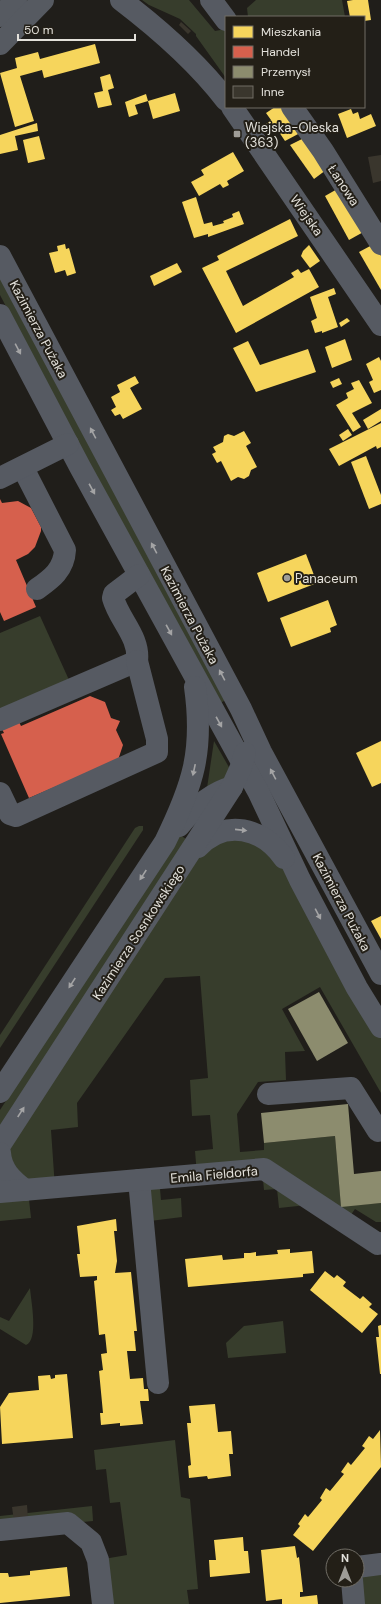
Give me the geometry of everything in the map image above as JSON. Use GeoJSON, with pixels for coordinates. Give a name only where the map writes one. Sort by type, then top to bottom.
{"type":"FeatureCollection","features":[{"type":"Feature","properties":{"kind":"main road"},"geometry":{"type":"LineString","coordinates":[[0,16],[16,0]]}},
{"type":"Feature","properties":{"kind":"main road"},"geometry":{"type":"LineString","coordinates":[[0,44],[43,0]]}},
{"type":"Feature","properties":{"kind":"street"},"geometry":{"type":"LineString","coordinates":[[212,0],[225,19]]}},
{"type":"Feature","properties":{"kind":"street"},"geometry":{"type":"LineString","coordinates":[[124,1],[174,44],[211,81],[225,99]]}},
{"type":"Feature","properties":{"kind":"street","name":"Wiejska"},"geometry":{"type":"LineString","coordinates":[[233,108],[381,325]]}},
{"type":"Feature","properties":{"kind":"street","name":"Łanowa"},"geometry":{"type":"LineString","coordinates":[[293,108],[372,213],[381,244]]}},
{"type":"Feature","properties":{"kind":"street","name":"Kazimierza Pużaka"},"geometry":{"type":"LineString","coordinates":[[0,256],[381,974]]}},
{"type":"Feature","properties":{"kind":"street","name":"Kazimierza Pużaka"},"geometry":{"type":"LineString","coordinates":[[0,315],[68,444],[256,788],[300,880],[357,988],[381,1027]]}},
{"type":"Feature","properties":{"kind":"street"},"geometry":{"type":"LineString","coordinates":[[0,478],[23,468],[68,444]]}},
{"type":"Feature","properties":{"kind":"street"},"geometry":{"type":"LineString","coordinates":[[23,468],[65,550],[63,564],[59,571],[37,589]]}},
{"type":"Feature","properties":{"kind":"street"},"geometry":{"type":"LineString","coordinates":[[0,793],[10,814],[16,816],[157,752],[157,739],[137,661],[138,654],[135,642],[113,598],[114,594],[139,575]]}},
{"type":"Feature","properties":{"kind":"street"},"geometry":{"type":"LineString","coordinates":[[0,720],[137,661]]}},
{"type":"Feature","properties":{"kind":"street","name":"Kazimierza Sosnkowskiego"},"geometry":{"type":"LineString","coordinates":[[0,1092],[165,842],[185,800],[196,760],[199,721],[194,676]]}},
{"type":"Feature","properties":{"kind":"street","name":"Kazimierza Sosnkowskiego"},"geometry":{"type":"LineString","coordinates":[[0,1145],[232,787],[242,763],[246,739],[241,709]]}},
{"type":"Feature","properties":{"kind":"street"},"geometry":{"type":"LineString","coordinates":[[165,842],[203,802],[223,789],[232,787],[266,790],[277,797],[298,820]]}},
{"type":"Feature","properties":{"kind":"street"},"geometry":{"type":"LineString","coordinates":[[185,861],[214,833],[223,830],[248,831],[261,836],[272,843],[300,880]]}},
{"type":"Feature","properties":{"kind":"street"},"geometry":{"type":"LineString","coordinates":[[268,1094],[352,1088],[378,1131],[381,1130]]}},
{"type":"Feature","properties":{"kind":"street"},"geometry":{"type":"LineString","coordinates":[[0,1153],[3,1166],[7,1174],[25,1190]]}},
{"type":"Feature","properties":{"kind":"street","name":"Emila Fieldorfa"},"geometry":{"type":"LineString","coordinates":[[0,1192],[264,1169],[378,1244],[381,1243]]}},
{"type":"Feature","properties":{"kind":"street"},"geometry":{"type":"LineString","coordinates":[[138,1180],[158,1383]]}},
{"type":"Feature","properties":{"kind":"street"},"geometry":{"type":"LineString","coordinates":[[0,1530],[68,1523],[91,1542],[98,1560],[103,1604]]}},
{"type":"Feature","properties":{"kind":"street"},"geometry":{"type":"LineString","coordinates":[[365,1566],[381,1564]]}},
{"type":"Feature","properties":{"kind":"street"},"geometry":{"type":"LineString","coordinates":[[353,1588],[354,1604]]}},
{"type":"Feature","properties":{"kind":"green space"},"geometry":{"type":"Polygon","coordinates":[[[142,0],[189,0],[215,31],[225,29],[225,77],[196,34],[180,19],[149,5],[142,0]]]}},
{"type":"Feature","properties":{"kind":"green space"},"geometry":{"type":"Polygon","coordinates":[[[256,0],[342,0],[345,16],[248,16],[247,8],[256,0]]]}},
{"type":"Feature","properties":{"kind":"green space"},"geometry":{"type":"Polygon","coordinates":[[[0,271],[226,700],[216,705],[0,295],[0,271]]]}},
{"type":"Feature","properties":{"kind":"green space"},"geometry":{"type":"Polygon","coordinates":[[[40,616],[69,680],[0,709],[0,633],[40,616]]]}},
{"type":"Feature","properties":{"kind":"green space"},"geometry":{"type":"Polygon","coordinates":[[[214,741],[230,769],[231,777],[207,788],[214,741]]]}},
{"type":"Feature","properties":{"kind":"green space"},"geometry":{"type":"Polygon","coordinates":[[[143,826],[143,830],[0,1048],[0,1035],[135,828],[143,826]]]}},
{"type":"Feature","properties":{"kind":"green space"},"geometry":{"type":"Polygon","coordinates":[[[180,835],[189,841],[0,1131],[0,1110],[180,835]]]}},
{"type":"Feature","properties":{"kind":"green space"},"geometry":{"type":"Polygon","coordinates":[[[208,837],[272,843],[381,1027],[381,1093],[320,987],[282,1009],[305,1051],[285,1052],[286,1080],[258,1082],[237,1114],[240,1152],[264,1150],[264,1143],[335,1136],[341,1206],[381,1203],[381,1222],[376,1222],[355,1209],[346,1222],[317,1204],[279,1208],[277,1189],[264,1190],[262,1170],[197,1175],[195,1151],[213,1149],[210,1115],[192,1116],[190,1080],[208,1078],[200,976],[165,978],[77,1103],[78,1127],[51,1130],[55,1188],[28,1190],[31,1218],[0,1221],[0,1145],[208,837]]]}},
{"type":"Feature","properties":{"kind":"green space"},"geometry":{"type":"Polygon","coordinates":[[[159,1178],[161,1200],[181,1198],[182,1217],[142,1222],[139,1180],[159,1178]]]}},
{"type":"Feature","properties":{"kind":"green space"},"geometry":{"type":"Polygon","coordinates":[[[30,1288],[33,1310],[33,1328],[30,1342],[26,1345],[0,1329],[0,1317],[9,1321],[30,1288]]]}},
{"type":"Feature","properties":{"kind":"green space"},"geometry":{"type":"Polygon","coordinates":[[[283,1321],[286,1353],[228,1358],[226,1343],[244,1326],[283,1321]]]}},
{"type":"Feature","properties":{"kind":"green space"},"geometry":{"type":"Polygon","coordinates":[[[175,1440],[181,1497],[190,1499],[198,1589],[187,1590],[189,1604],[103,1604],[98,1560],[127,1555],[120,1502],[110,1503],[106,1469],[96,1470],[94,1450],[175,1440]]]}},
{"type":"Feature","properties":{"kind":"green space"},"geometry":{"type":"Polygon","coordinates":[[[92,1506],[93,1521],[0,1530],[0,1516],[92,1506]]]}},
{"type":"Feature","properties":{"kind":"green space"},"geometry":{"type":"Polygon","coordinates":[[[381,1564],[381,1604],[354,1604],[356,1588],[365,1588],[365,1575],[381,1564]]]}},
{"type":"Feature","properties":{"kind":"building: Mieszkania"},"geometry":{"type":"Polygon","coordinates":[[[368,0],[371,20],[365,21],[365,16],[350,16],[347,1],[368,0]]]}},
{"type":"Feature","properties":{"kind":"building: Mieszkania"},"geometry":{"type":"Polygon","coordinates":[[[95,44],[100,63],[44,78],[42,70],[20,76],[34,121],[15,127],[0,73],[17,68],[15,58],[38,52],[40,59],[95,44]]]}},
{"type":"Feature","properties":{"kind":"building: Mieszkania"},"geometry":{"type":"Polygon","coordinates":[[[110,74],[114,88],[108,90],[112,105],[98,108],[94,93],[103,91],[100,77],[110,74]]]}},
{"type":"Feature","properties":{"kind":"building: Mieszkania"},"geometry":{"type":"Polygon","coordinates":[[[175,93],[180,111],[153,119],[148,101],[175,93]]]}},
{"type":"Feature","properties":{"kind":"building: Mieszkania"},"geometry":{"type":"Polygon","coordinates":[[[146,94],[148,101],[135,105],[138,114],[129,117],[125,102],[146,94]]]}},
{"type":"Feature","properties":{"kind":"building: Mieszkania"},"geometry":{"type":"Polygon","coordinates":[[[274,108],[284,108],[300,133],[285,141],[277,129],[272,133],[266,124],[271,120],[266,113],[274,108]]]}},
{"type":"Feature","properties":{"kind":"building: Mieszkania"},"geometry":{"type":"Polygon","coordinates":[[[351,109],[353,114],[358,112],[360,119],[371,114],[376,126],[347,138],[338,114],[351,109]]]}},
{"type":"Feature","properties":{"kind":"building: Mieszkania"},"geometry":{"type":"Polygon","coordinates":[[[37,123],[38,131],[15,136],[18,150],[0,154],[0,135],[37,123]]]}},
{"type":"Feature","properties":{"kind":"building: Mieszkania"},"geometry":{"type":"Polygon","coordinates":[[[39,136],[45,159],[28,163],[23,140],[39,136]]]}},
{"type":"Feature","properties":{"kind":"building: Mieszkania"},"geometry":{"type":"Polygon","coordinates":[[[304,138],[326,170],[314,179],[290,145],[304,138]]]}},
{"type":"Feature","properties":{"kind":"building: Mieszkania"},"geometry":{"type":"Polygon","coordinates":[[[233,152],[244,171],[227,181],[229,185],[223,188],[220,184],[199,196],[191,182],[204,175],[201,170],[233,152]]]}},
{"type":"Feature","properties":{"kind":"building: Mieszkania"},"geometry":{"type":"Polygon","coordinates":[[[339,188],[367,230],[349,240],[325,196],[339,188]]]}},
{"type":"Feature","properties":{"kind":"building: Mieszkania"},"geometry":{"type":"Polygon","coordinates":[[[196,197],[204,224],[212,222],[213,226],[224,223],[223,221],[233,217],[232,214],[239,211],[244,224],[208,237],[208,234],[194,238],[182,202],[196,197]]]}},
{"type":"Feature","properties":{"kind":"building: Mieszkania"},"geometry":{"type":"Polygon","coordinates":[[[290,219],[298,236],[226,271],[243,306],[294,277],[291,273],[298,269],[301,273],[309,269],[319,287],[236,333],[202,268],[219,260],[217,256],[290,219]]]}},
{"type":"Feature","properties":{"kind":"building: Mieszkania"},"geometry":{"type":"Polygon","coordinates":[[[65,244],[66,249],[69,248],[76,273],[67,276],[65,270],[55,273],[49,253],[58,251],[57,246],[65,244]]]}},
{"type":"Feature","properties":{"kind":"building: Mieszkania"},"geometry":{"type":"Polygon","coordinates":[[[374,244],[381,256],[381,290],[359,252],[374,244]]]}},
{"type":"Feature","properties":{"kind":"building: Mieszkania"},"geometry":{"type":"Polygon","coordinates":[[[309,245],[320,261],[310,268],[301,256],[303,251],[309,245]]]}},
{"type":"Feature","properties":{"kind":"building: Mieszkania"},"geometry":{"type":"Polygon","coordinates":[[[177,263],[182,272],[154,286],[150,276],[177,263]]]}},
{"type":"Feature","properties":{"kind":"building: Mieszkania"},"geometry":{"type":"Polygon","coordinates":[[[334,288],[336,294],[328,297],[338,327],[322,333],[322,331],[315,333],[311,321],[317,318],[310,297],[334,288]]]}},
{"type":"Feature","properties":{"kind":"building: Mieszkania"},"geometry":{"type":"Polygon","coordinates":[[[347,318],[350,321],[341,327],[339,323],[347,318]]]}},
{"type":"Feature","properties":{"kind":"building: Mieszkania"},"geometry":{"type":"Polygon","coordinates":[[[345,339],[352,360],[332,368],[325,347],[345,339]]]}},
{"type":"Feature","properties":{"kind":"building: Mieszkania"},"geometry":{"type":"Polygon","coordinates":[[[248,341],[260,365],[308,349],[316,372],[256,392],[233,348],[248,341]]]}},
{"type":"Feature","properties":{"kind":"building: Mieszkania"},"geometry":{"type":"Polygon","coordinates":[[[379,357],[381,361],[381,390],[374,393],[369,382],[373,380],[366,364],[379,357]]]}},
{"type":"Feature","properties":{"kind":"building: Mieszkania"},"geometry":{"type":"Polygon","coordinates":[[[135,376],[139,383],[130,388],[142,409],[123,419],[120,414],[115,416],[111,410],[116,407],[111,397],[120,392],[117,385],[135,376]]]}},
{"type":"Feature","properties":{"kind":"building: Mieszkania"},"geometry":{"type":"Polygon","coordinates":[[[339,378],[342,384],[333,388],[330,382],[339,378]]]}},
{"type":"Feature","properties":{"kind":"building: Mieszkania"},"geometry":{"type":"Polygon","coordinates":[[[359,380],[372,403],[352,413],[361,427],[353,432],[336,405],[348,398],[346,393],[354,389],[351,383],[359,380]]]}},
{"type":"Feature","properties":{"kind":"building: Mieszkania"},"geometry":{"type":"Polygon","coordinates":[[[381,409],[381,421],[368,429],[363,420],[381,409]]]}},
{"type":"Feature","properties":{"kind":"building: Mieszkania"},"geometry":{"type":"Polygon","coordinates":[[[381,423],[381,447],[377,449],[376,446],[339,466],[329,449],[381,423]]]}},
{"type":"Feature","properties":{"kind":"building: Mieszkania"},"geometry":{"type":"Polygon","coordinates":[[[348,429],[352,435],[343,441],[339,435],[348,429]]]}},
{"type":"Feature","properties":{"kind":"building: Mieszkania"},"geometry":{"type":"Polygon","coordinates":[[[244,431],[251,443],[246,446],[257,467],[251,470],[249,476],[244,479],[238,477],[231,481],[221,461],[217,463],[212,454],[216,452],[213,447],[223,442],[224,436],[228,434],[234,436],[244,431]]]}},
{"type":"Feature","properties":{"kind":"building: Mieszkania"},"geometry":{"type":"Polygon","coordinates":[[[366,456],[381,495],[381,504],[369,509],[351,462],[366,456]]]}},
{"type":"Feature","properties":{"kind":"building: Mieszkania","name":"Panaceum"},"geometry":{"type":"Polygon","coordinates":[[[306,554],[317,583],[268,602],[257,573],[306,554]]]}},
{"type":"Feature","properties":{"kind":"building: Mieszkania"},"geometry":{"type":"Polygon","coordinates":[[[328,600],[337,625],[330,628],[331,632],[291,647],[280,618],[328,600]]]}},
{"type":"Feature","properties":{"kind":"building: Mieszkania"},"geometry":{"type":"Polygon","coordinates":[[[381,741],[381,783],[372,787],[356,753],[381,741]]]}},
{"type":"Feature","properties":{"kind":"building: Mieszkania"},"geometry":{"type":"Polygon","coordinates":[[[381,916],[381,939],[371,921],[381,916]]]}},
{"type":"Feature","properties":{"kind":"building: Mieszkania"},"geometry":{"type":"Polygon","coordinates":[[[116,1219],[117,1231],[114,1231],[117,1261],[115,1273],[131,1272],[137,1331],[134,1331],[136,1351],[127,1351],[130,1379],[143,1378],[144,1389],[148,1389],[149,1401],[140,1401],[143,1424],[120,1426],[120,1423],[101,1425],[100,1413],[103,1413],[99,1371],[103,1370],[101,1354],[107,1353],[105,1334],[99,1335],[94,1281],[97,1280],[97,1276],[80,1277],[77,1254],[80,1254],[77,1226],[116,1219]]]}},
{"type":"Feature","properties":{"kind":"building: Mieszkania"},"geometry":{"type":"Polygon","coordinates":[[[290,1249],[290,1253],[312,1251],[314,1273],[303,1274],[303,1277],[188,1287],[185,1259],[222,1255],[223,1260],[244,1258],[244,1253],[256,1252],[256,1256],[278,1254],[277,1250],[290,1249]]]}},
{"type":"Feature","properties":{"kind":"building: Mieszkania"},"geometry":{"type":"Polygon","coordinates":[[[325,1271],[334,1278],[337,1275],[346,1282],[343,1286],[360,1299],[363,1296],[372,1304],[369,1307],[378,1314],[362,1333],[310,1290],[325,1271]]]}},
{"type":"Feature","properties":{"kind":"building: Mieszkania"},"geometry":{"type":"Polygon","coordinates":[[[381,1325],[380,1374],[376,1337],[379,1337],[378,1326],[381,1325]]]}},
{"type":"Feature","properties":{"kind":"building: Mieszkania"},"geometry":{"type":"Polygon","coordinates":[[[67,1374],[73,1438],[2,1444],[0,1407],[9,1393],[39,1390],[38,1376],[50,1375],[51,1379],[55,1378],[55,1375],[67,1374]]]}},
{"type":"Feature","properties":{"kind":"building: Mieszkania"},"geometry":{"type":"Polygon","coordinates":[[[215,1404],[218,1432],[231,1431],[233,1454],[229,1454],[231,1476],[208,1479],[207,1476],[189,1478],[188,1466],[191,1465],[187,1423],[191,1423],[189,1406],[215,1404]]]}},
{"type":"Feature","properties":{"kind":"building: Mieszkania"},"geometry":{"type":"Polygon","coordinates":[[[380,1430],[381,1467],[313,1551],[293,1535],[300,1526],[298,1524],[305,1514],[308,1517],[322,1500],[320,1498],[326,1488],[330,1491],[344,1474],[341,1472],[348,1462],[351,1465],[365,1448],[362,1446],[369,1436],[373,1439],[380,1430]]]}},
{"type":"Feature","properties":{"kind":"building: Mieszkania"},"geometry":{"type":"Polygon","coordinates":[[[243,1537],[244,1551],[248,1551],[250,1573],[210,1577],[209,1560],[216,1560],[214,1540],[243,1537]]]}},
{"type":"Feature","properties":{"kind":"building: Mieszkania"},"geometry":{"type":"Polygon","coordinates":[[[295,1546],[297,1558],[299,1557],[303,1592],[300,1592],[300,1597],[317,1595],[318,1604],[282,1604],[282,1599],[266,1601],[261,1550],[295,1546]]]}},
{"type":"Feature","properties":{"kind":"building: Mieszkania"},"geometry":{"type":"Polygon","coordinates":[[[67,1567],[70,1596],[0,1603],[0,1573],[8,1573],[9,1577],[30,1575],[30,1571],[67,1567]]]}},
{"type":"Feature","properties":{"kind":"building: Handel"},"geometry":{"type":"Polygon","coordinates":[[[0,499],[2,503],[18,501],[31,508],[41,527],[35,547],[28,554],[16,560],[36,607],[4,621],[0,612],[0,499]]]}},
{"type":"Feature","properties":{"kind":"building: Handel"},"geometry":{"type":"Polygon","coordinates":[[[90,696],[105,702],[111,718],[120,721],[116,730],[123,745],[118,760],[29,798],[1,734],[4,733],[1,727],[19,722],[21,726],[90,696]]]}},
{"type":"Feature","properties":{"kind":"building: Przemysł"},"geometry":{"type":"Polygon","coordinates":[[[319,992],[348,1043],[317,1061],[288,1009],[319,992]]]}},
{"type":"Feature","properties":{"kind":"building: Przemysł"},"geometry":{"type":"Polygon","coordinates":[[[348,1104],[354,1174],[381,1171],[381,1203],[341,1207],[335,1136],[264,1143],[261,1113],[348,1104]]]}},
{"type":"Feature","properties":{"kind":"building: Inne"},"geometry":{"type":"Polygon","coordinates":[[[181,22],[191,31],[188,34],[179,25],[181,22]]]}},
{"type":"Feature","properties":{"kind":"building: Inne"},"geometry":{"type":"Polygon","coordinates":[[[381,155],[381,181],[373,183],[368,157],[381,155]]]}},
{"type":"Feature","properties":{"kind":"building: Inne"},"geometry":{"type":"Polygon","coordinates":[[[27,1505],[28,1519],[14,1521],[12,1507],[27,1505]]]}},
{"type":"Feature","properties":{"kind":"place","name":"Wiejska-Oleska (363)"},"geometry":{"type":"Point","coordinates":[237,134]}},
{"type":"Feature","properties":{"kind":"place","name":"Panaceum"},"geometry":{"type":"Point","coordinates":[287,578]}}]}
